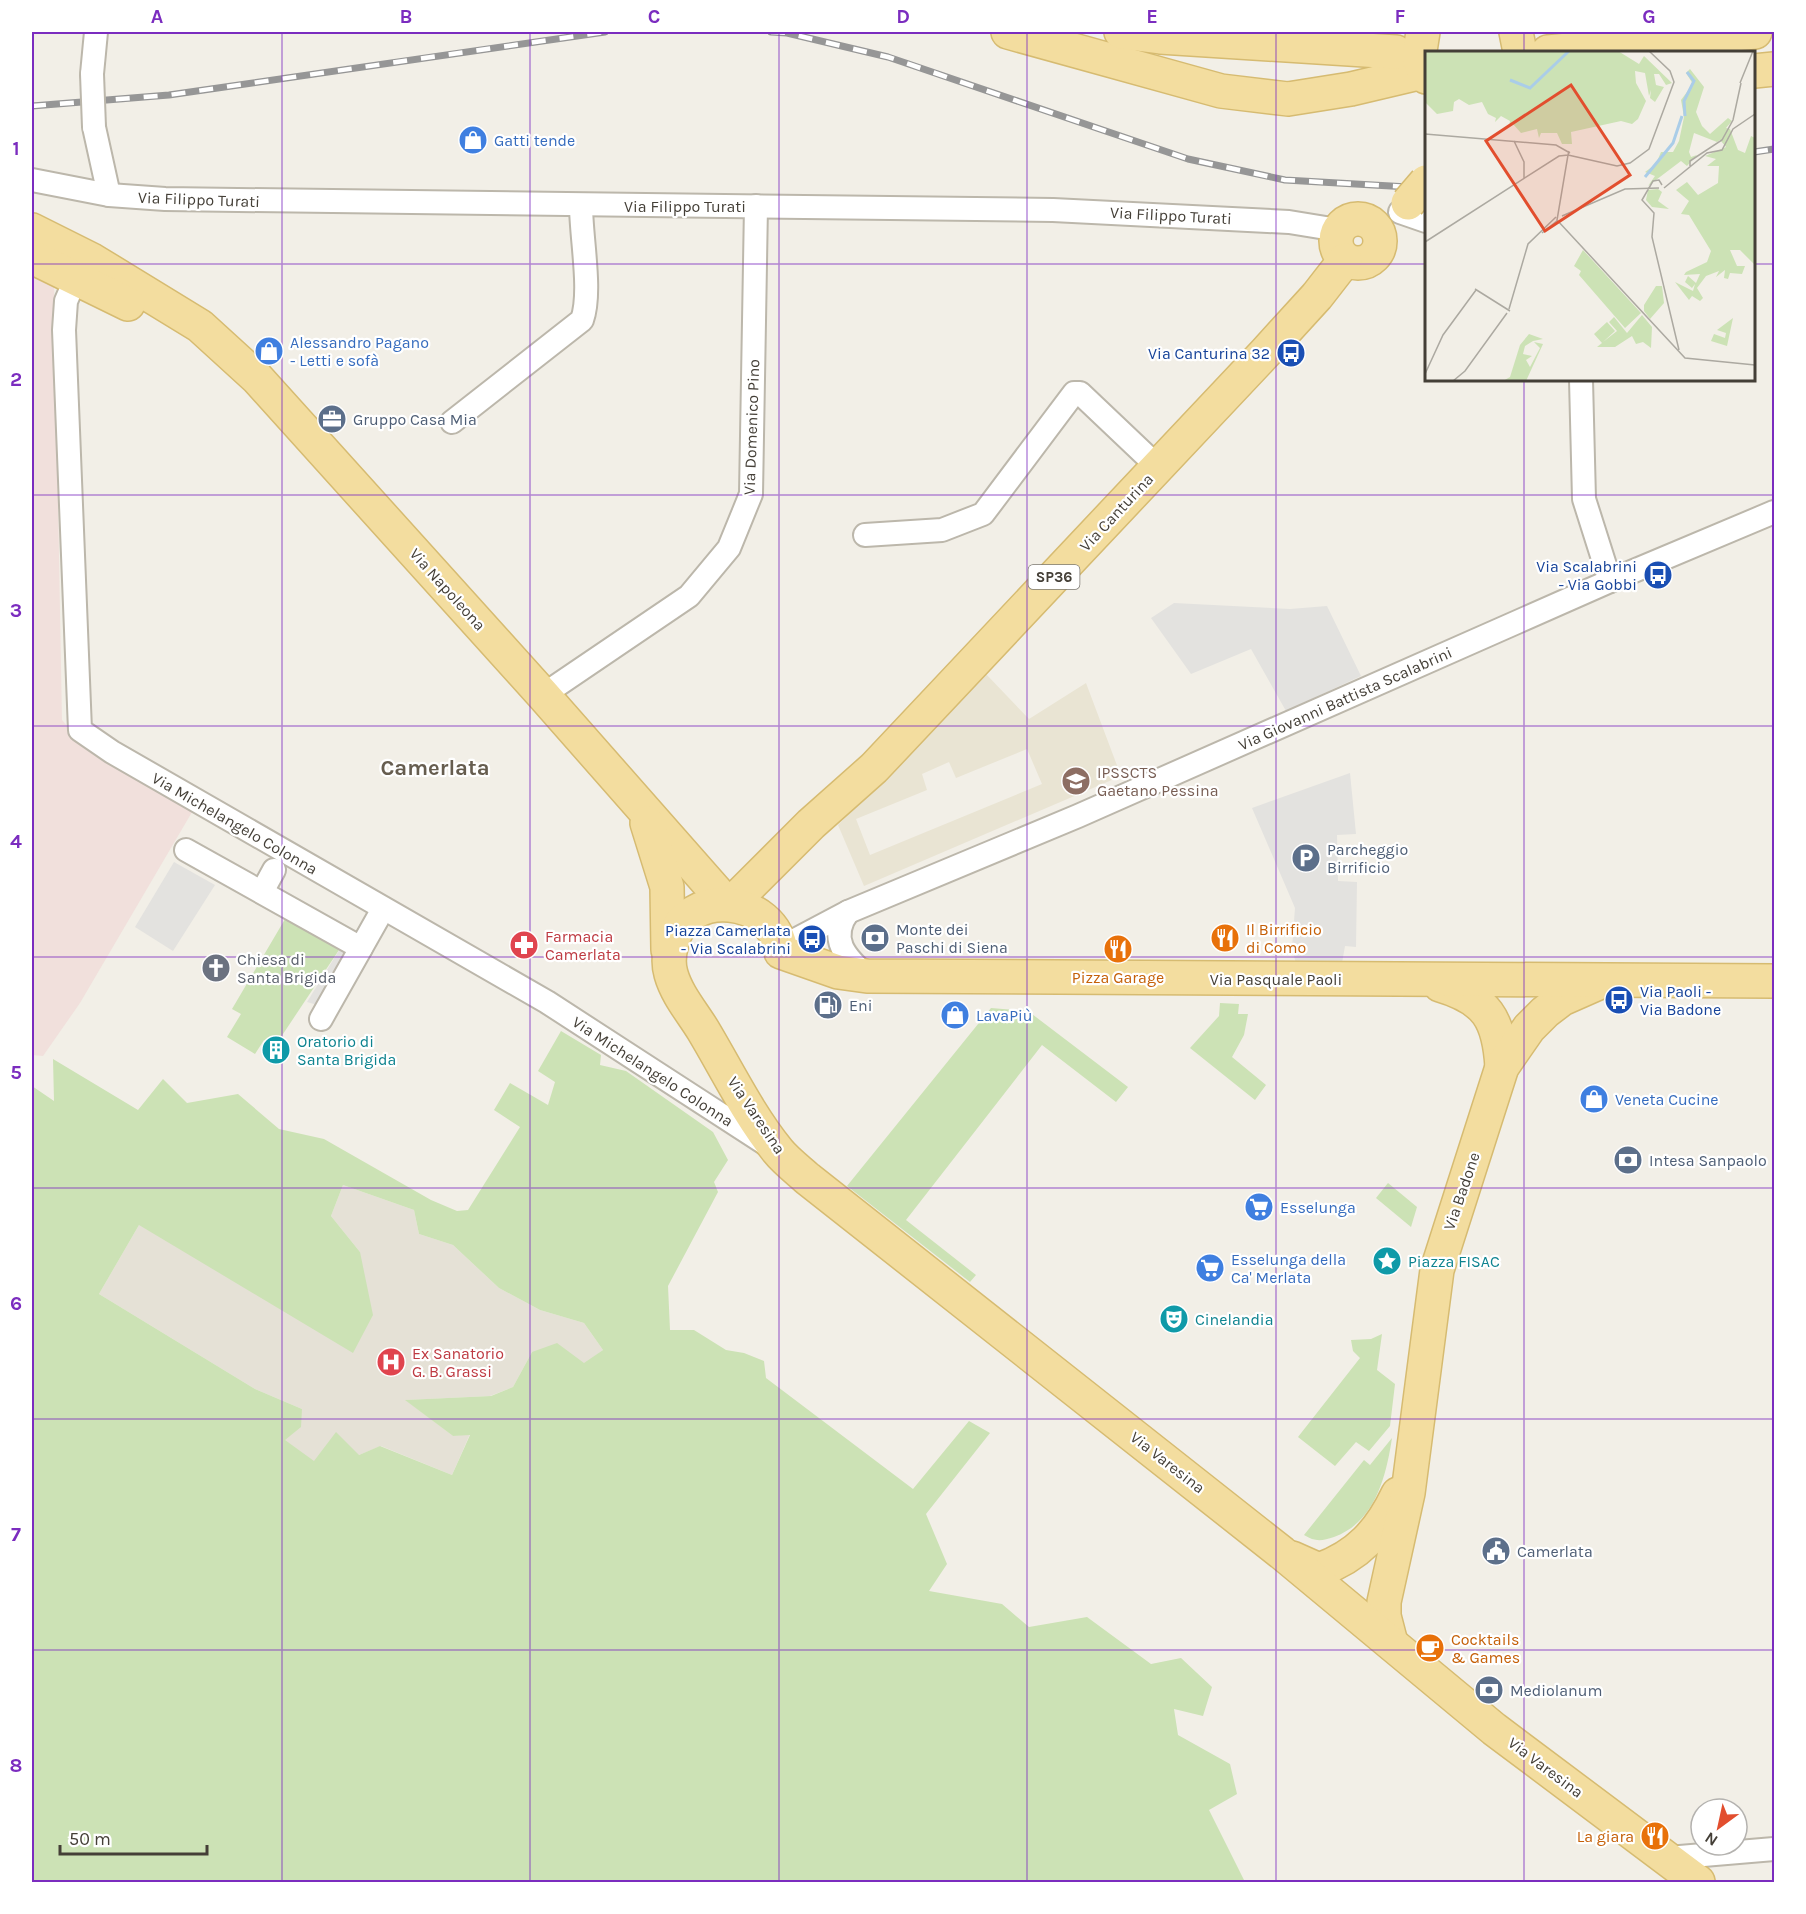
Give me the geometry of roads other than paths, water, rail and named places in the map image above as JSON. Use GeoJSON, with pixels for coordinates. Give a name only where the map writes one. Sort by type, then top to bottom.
{"type":"FeatureCollection","features":[{"type":"Feature","properties":{"kind":"main road"},"geometry":{"type":"LineString","coordinates":[[1008,32],[1221,91],[1288,99],[1425,75],[1419,57],[1423,32]]}},
{"type":"Feature","properties":{"kind":"main road"},"geometry":{"type":"LineString","coordinates":[[1121,32],[1230,43],[1396,52]]}},
{"type":"Feature","properties":{"kind":"main road"},"geometry":{"type":"LineString","coordinates":[[1516,32],[1520,51]]}},
{"type":"Feature","properties":{"kind":"main road"},"geometry":{"type":"LineString","coordinates":[[1558,51],[1755,32]]}},
{"type":"Feature","properties":{"kind":"main road"},"geometry":{"type":"LineString","coordinates":[[1755,71],[1774,69]]}},
{"type":"Feature","properties":{"kind":"main road"},"geometry":{"type":"LineString","coordinates":[[1342,245],[1360,264],[1371,259],[1380,244],[1408,210]]}},
{"type":"Feature","properties":{"kind":"main road","name":"Via Napoleona"},"geometry":{"type":"LineString","coordinates":[[32,230],[92,260],[200,326],[257,378],[638,802],[770,927],[781,950]]}},
{"type":"Feature","properties":{"kind":"main road","name":"Via Canturina"},"geometry":{"type":"LineString","coordinates":[[741,901],[811,824],[874,768],[1265,353],[1342,245]]}},
{"type":"Feature","properties":{"kind":"main road","name":"Via Napoleona"},"geometry":{"type":"LineString","coordinates":[[32,257],[155,316],[257,378]]}},
{"type":"Feature","properties":{"kind":"main road","name":"Via Napoleona"},"geometry":{"type":"LineString","coordinates":[[76,279],[127,281]]}},
{"type":"Feature","properties":{"kind":"main road","name":"Via Napoleona"},"geometry":{"type":"LineString","coordinates":[[638,802],[662,863],[667,887],[669,958]]}},
{"type":"Feature","properties":{"kind":"main road"},"geometry":{"type":"LineString","coordinates":[[669,958],[672,940],[682,924],[696,912],[713,905],[741,901]]}},
{"type":"Feature","properties":{"kind":"main road","name":"Via Pasquale Paoli"},"geometry":{"type":"LineString","coordinates":[[781,950],[838,972],[867,976],[1774,981]]}},
{"type":"Feature","properties":{"kind":"main road","name":"Via Varesina"},"geometry":{"type":"LineString","coordinates":[[669,958],[671,973],[684,1000],[778,1152],[808,1179],[1282,1553],[1494,1729],[1698,1882]]}},
{"type":"Feature","properties":{"kind":"main road","name":"Via Badone"},"geometry":{"type":"LineString","coordinates":[[1409,979],[1464,993],[1480,1003],[1493,1020],[1501,1042],[1502,1067]]}},
{"type":"Feature","properties":{"kind":"main road","name":"Via Badone"},"geometry":{"type":"LineString","coordinates":[[1391,1642],[1384,1616],[1384,1602],[1408,1493],[1437,1270],[1502,1067],[1529,1028],[1545,1012],[1562,999],[1608,979]]}},
{"type":"Feature","properties":{"kind":"main road","name":"Via Badone"},"geometry":{"type":"LineString","coordinates":[[1282,1553],[1319,1570],[1355,1553],[1373,1537],[1385,1520],[1411,1461]]}},
{"type":"Feature","properties":{"kind":"street"},"geometry":{"type":"LineString","coordinates":[[96,32],[92,74],[94,127],[109,195]]}},
{"type":"Feature","properties":{"kind":"street","name":"Via Filippo Turati"},"geometry":{"type":"LineString","coordinates":[[32,180],[109,195],[165,200],[1161,214],[1289,222],[1342,245]]}},
{"type":"Feature","properties":{"kind":"street"},"geometry":{"type":"LineString","coordinates":[[452,422],[582,320],[587,306],[581,205]]}},
{"type":"Feature","properties":{"kind":"street","name":"Via Domenico Pino"},"geometry":{"type":"LineString","coordinates":[[543,695],[690,596],[729,548],[751,494],[756,207]]}},
{"type":"Feature","properties":{"kind":"street","name":"Via Michelangelo Colonna"},"geometry":{"type":"LineString","coordinates":[[76,279],[66,301],[64,330],[80,730],[112,752],[547,1002],[778,1152]]}},
{"type":"Feature","properties":{"kind":"street"},"geometry":{"type":"LineString","coordinates":[[1581,381],[1584,499],[1610,580]]}},
{"type":"Feature","properties":{"kind":"street"},"geometry":{"type":"LineString","coordinates":[[866,535],[942,530],[983,514],[1074,393],[1080,393],[1158,466]]}},
{"type":"Feature","properties":{"kind":"street","name":"Via Giovanni Battista Scalabrini"},"geometry":{"type":"LineString","coordinates":[[781,950],[848,912],[1078,816],[1610,580],[1774,513]]}},
{"type":"Feature","properties":{"kind":"street"},"geometry":{"type":"LineString","coordinates":[[186,850],[361,948]]}},
{"type":"Feature","properties":{"kind":"street"},"geometry":{"type":"LineString","coordinates":[[262,892],[274,870]]}},
{"type":"Feature","properties":{"kind":"street"},"geometry":{"type":"LineString","coordinates":[[321,1019],[383,909]]}},
{"type":"Feature","properties":{"kind":"street"},"geometry":{"type":"LineString","coordinates":[[848,912],[840,926],[839,942],[848,960],[867,976]]}},
{"type":"Feature","properties":{"kind":"street"},"geometry":{"type":"LineString","coordinates":[[1668,1858],[1774,1849]]}},
{"type":"Feature","properties":{"kind":"railway"},"geometry":{"type":"LineString","coordinates":[[32,106],[169,95],[605,32]]}},
{"type":"Feature","properties":{"kind":"railway"},"geometry":{"type":"LineString","coordinates":[[771,32],[787,33],[888,57],[1188,159],[1285,180],[1425,188]]}},
{"type":"Feature","properties":{"kind":"railway"},"geometry":{"type":"LineString","coordinates":[[1755,152],[1774,149]]}},
{"type":"Feature","properties":{"kind":"place","name":"Gatti tende"},"geometry":{"type":"Point","coordinates":[473,140]}},
{"type":"Feature","properties":{"kind":"place","name":"Alessandro Pagano - Letti e sofà"},"geometry":{"type":"Point","coordinates":[269,351]}},
{"type":"Feature","properties":{"kind":"place","name":"Via Canturina 32"},"geometry":{"type":"Point","coordinates":[1291,353]}},
{"type":"Feature","properties":{"kind":"place","name":"Gruppo Casa Mia"},"geometry":{"type":"Point","coordinates":[332,419]}},
{"type":"Feature","properties":{"kind":"place","name":"Via Scalabrini - Via Gobbi"},"geometry":{"type":"Point","coordinates":[1658,575]}},
{"type":"Feature","properties":{"kind":"place","name":"IPSSCTS Gaetano Pessina"},"geometry":{"type":"Point","coordinates":[1076,781]}},
{"type":"Feature","properties":{"kind":"place","name":"Parcheggio Birrificio"},"geometry":{"type":"Point","coordinates":[1306,858]}},
{"type":"Feature","properties":{"kind":"place","name":"Monte dei Paschi di Siena"},"geometry":{"type":"Point","coordinates":[875,938]}},
{"type":"Feature","properties":{"kind":"place","name":"Il Birrificio di Como"},"geometry":{"type":"Point","coordinates":[1225,938]}},
{"type":"Feature","properties":{"kind":"place","name":"Piazza Camerlata - Via Scalabrini"},"geometry":{"type":"Point","coordinates":[812,939]}},
{"type":"Feature","properties":{"kind":"place","name":"Farmacia Camerlata"},"geometry":{"type":"Point","coordinates":[524,945]}},
{"type":"Feature","properties":{"kind":"place","name":"Pizza Garage"},"geometry":{"type":"Point","coordinates":[1118,949]}},
{"type":"Feature","properties":{"kind":"place","name":"Chiesa di Santa Brigida"},"geometry":{"type":"Point","coordinates":[216,968]}},
{"type":"Feature","properties":{"kind":"place","name":"Via Paoli - Via Badone"},"geometry":{"type":"Point","coordinates":[1619,1000]}},
{"type":"Feature","properties":{"kind":"place","name":"Eni"},"geometry":{"type":"Point","coordinates":[828,1005]}},
{"type":"Feature","properties":{"kind":"place","name":"LavaPiù"},"geometry":{"type":"Point","coordinates":[955,1015]}},
{"type":"Feature","properties":{"kind":"place","name":"Oratorio di Santa Brigida"},"geometry":{"type":"Point","coordinates":[276,1050]}},
{"type":"Feature","properties":{"kind":"place","name":"Veneta Cucine"},"geometry":{"type":"Point","coordinates":[1594,1099]}},
{"type":"Feature","properties":{"kind":"place","name":"Intesa Sanpaolo"},"geometry":{"type":"Point","coordinates":[1628,1160]}},
{"type":"Feature","properties":{"kind":"place","name":"Esselunga"},"geometry":{"type":"Point","coordinates":[1259,1207]}},
{"type":"Feature","properties":{"kind":"place","name":"Piazza FISAC"},"geometry":{"type":"Point","coordinates":[1387,1261]}},
{"type":"Feature","properties":{"kind":"place","name":"Esselunga della Ca' Merlata"},"geometry":{"type":"Point","coordinates":[1210,1268]}},
{"type":"Feature","properties":{"kind":"place","name":"Cinelandia"},"geometry":{"type":"Point","coordinates":[1174,1319]}},
{"type":"Feature","properties":{"kind":"place","name":"Ex Sanatorio G. B. Grassi"},"geometry":{"type":"Point","coordinates":[391,1362]}},
{"type":"Feature","properties":{"kind":"place","name":"Camerlata"},"geometry":{"type":"Point","coordinates":[1496,1551]}},
{"type":"Feature","properties":{"kind":"place","name":"Cocktails & Games"},"geometry":{"type":"Point","coordinates":[1430,1648]}},
{"type":"Feature","properties":{"kind":"place","name":"Mediolanum"},"geometry":{"type":"Point","coordinates":[1489,1690]}},
{"type":"Feature","properties":{"kind":"place","name":"La giara"},"geometry":{"type":"Point","coordinates":[1655,1836]}},
{"type":"Feature","properties":{"kind":"district","name":"Camerlata"},"geometry":{"type":"Point","coordinates":[435,767]}}]}
